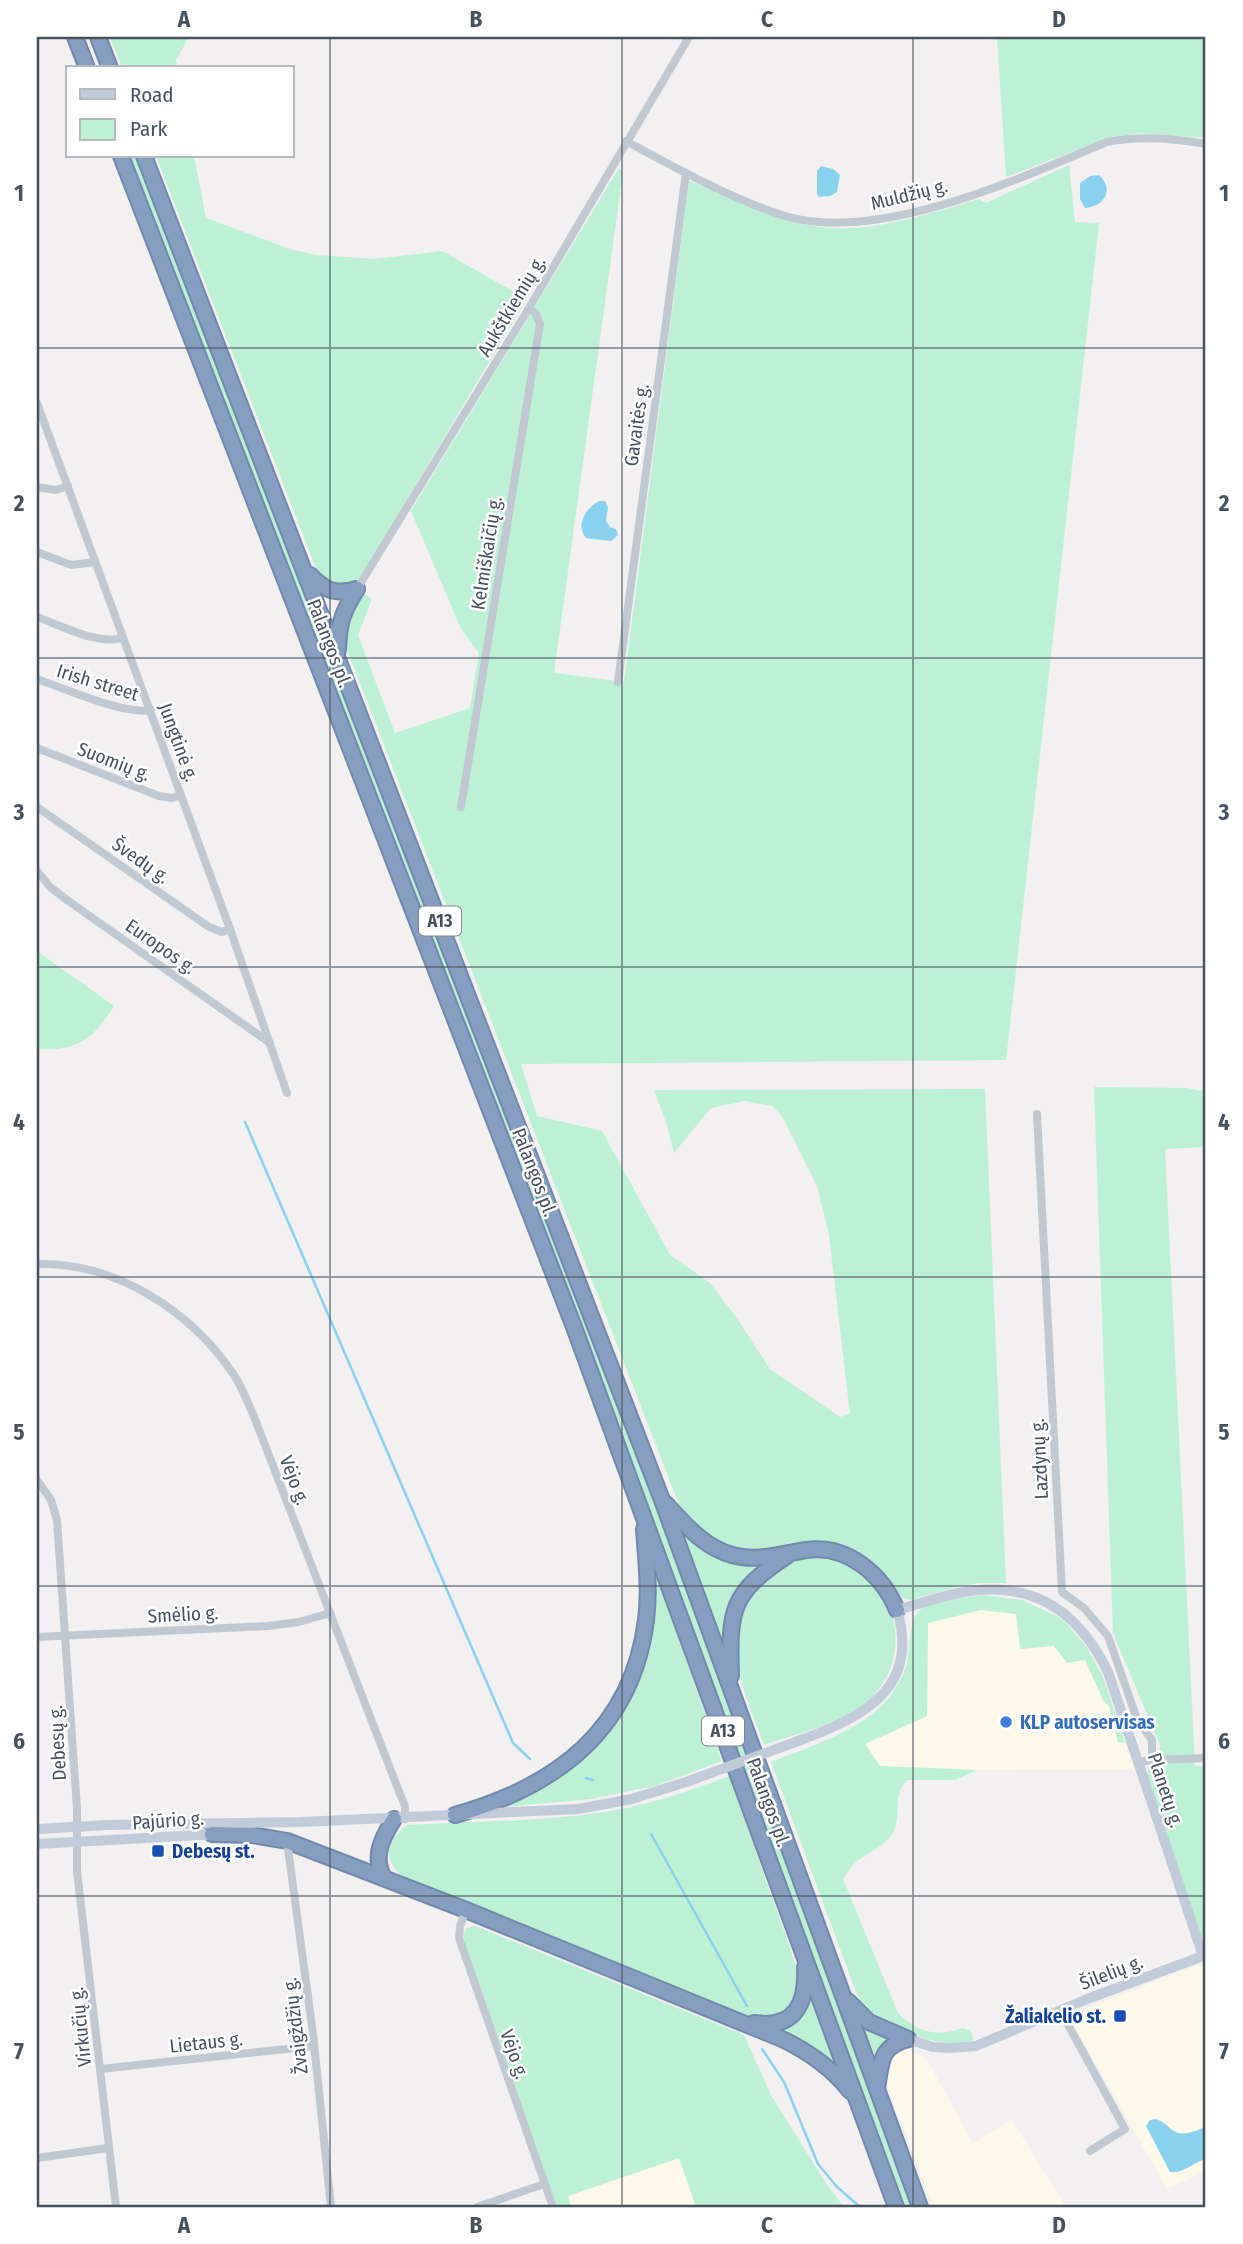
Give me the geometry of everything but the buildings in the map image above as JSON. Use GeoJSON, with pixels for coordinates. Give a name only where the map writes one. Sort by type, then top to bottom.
{"type":"FeatureCollection","features":[{"type":"Feature","properties":{"kind":"highway"},"geometry":{"type":"LineString","coordinates":[[75,37],[86,66]]}},
{"type":"Feature","properties":{"kind":"highway"},"geometry":{"type":"LineString","coordinates":[[98,37],[109,66]]}},
{"type":"Feature","properties":{"kind":"highway","name":"Palangos pl."},"geometry":{"type":"LineString","coordinates":[[122,158],[554,1275],[896,2207]]}},
{"type":"Feature","properties":{"kind":"highway","name":"Palangos pl."},"geometry":{"type":"LineString","coordinates":[[145,158],[662,1500],[920,2207]]}},
{"type":"Feature","properties":{"kind":"highway"},"geometry":{"type":"LineString","coordinates":[[304,570],[321,587],[331,592],[344,593],[357,589]]}},
{"type":"Feature","properties":{"kind":"highway"},"geometry":{"type":"LineString","coordinates":[[337,655],[339,622],[357,589]]}},
{"type":"Feature","properties":{"kind":"highway"},"geometry":{"type":"LineString","coordinates":[[662,1500],[702,1541],[733,1556],[756,1558],[820,1550],[852,1559],[879,1579],[897,1610]]}},
{"type":"Feature","properties":{"kind":"highway"},"geometry":{"type":"LineString","coordinates":[[455,1815],[486,1807],[559,1770],[593,1738],[614,1709],[627,1686],[639,1654],[646,1623],[648,1583],[642,1510]]}},
{"type":"Feature","properties":{"kind":"highway"},"geometry":{"type":"LineString","coordinates":[[731,1688],[730,1640],[736,1608],[753,1580],[791,1554]]}},
{"type":"Feature","properties":{"kind":"highway"},"geometry":{"type":"LineString","coordinates":[[384,1878],[377,1866],[378,1853],[383,1839],[400,1819]]}},
{"type":"Feature","properties":{"kind":"highway"},"geometry":{"type":"LineString","coordinates":[[212,1834],[252,1835],[287,1840],[736,2020],[805,2050],[833,2070],[858,2101]]}},
{"type":"Feature","properties":{"kind":"highway"},"geometry":{"type":"LineString","coordinates":[[736,2020],[775,2024],[792,2015],[800,2007],[804,1993],[804,1952]]}},
{"type":"Feature","properties":{"kind":"highway"},"geometry":{"type":"LineString","coordinates":[[843,1996],[869,2022],[908,2039]]}},
{"type":"Feature","properties":{"kind":"highway"},"geometry":{"type":"LineString","coordinates":[[877,2090],[883,2056],[890,2046],[908,2039]]}},
{"type":"Feature","properties":{"kind":"main road","name":"Planetų g."},"geometry":{"type":"LineString","coordinates":[[897,1610],[953,1594],[991,1589],[1027,1595],[1066,1614],[1084,1631],[1104,1664],[1204,1955]]}},
{"type":"Feature","properties":{"kind":"main road","name":"Pajūrio g."},"geometry":{"type":"LineString","coordinates":[[37,1829],[400,1819],[578,1809],[612,1804],[689,1781],[801,1740],[859,1715],[884,1693],[894,1678],[901,1651],[897,1610]]}},
{"type":"Feature","properties":{"kind":"main road","name":"Pajūrio g."},"geometry":{"type":"LineString","coordinates":[[37,1844],[212,1834],[301,1822]]}},
{"type":"Feature","properties":{"kind":"main road","name":"Šilelių g."},"geometry":{"type":"LineString","coordinates":[[908,2039],[950,2049],[976,2046],[1060,2010],[1204,1955]]}},
{"type":"Feature","properties":{"kind":"street","name":"Aukštkiemių g."},"geometry":{"type":"LineString","coordinates":[[357,589],[529,308],[689,37]]}},
{"type":"Feature","properties":{"kind":"street","name":"Muldžių g."},"geometry":{"type":"LineString","coordinates":[[626,141],[686,173],[785,215],[810,221],[852,223],[891,218],[990,190],[1107,142],[1146,137],[1206,144]]}},
{"type":"Feature","properties":{"kind":"street","name":"Gavaitės g."},"geometry":{"type":"LineString","coordinates":[[618,682],[686,173]]}},
{"type":"Feature","properties":{"kind":"street","name":"Kelmiškaičių g."},"geometry":{"type":"LineString","coordinates":[[461,807],[540,324],[536,314],[529,308]]}},
{"type":"Feature","properties":{"kind":"street","name":"Jungtinė g."},"geometry":{"type":"LineString","coordinates":[[38,408],[151,710],[287,1093]]}},
{"type":"Feature","properties":{"kind":"street"},"geometry":{"type":"LineString","coordinates":[[37,486],[56,490],[68,486]]}},
{"type":"Feature","properties":{"kind":"street"},"geometry":{"type":"LineString","coordinates":[[37,552],[71,565],[95,562]]}},
{"type":"Feature","properties":{"kind":"street"},"geometry":{"type":"LineString","coordinates":[[37,617],[100,639],[123,638]]}},
{"type":"Feature","properties":{"kind":"street","name":"Irish street"},"geometry":{"type":"LineString","coordinates":[[37,679],[126,709],[142,712],[151,710]]}},
{"type":"Feature","properties":{"kind":"street","name":"Suomių g."},"geometry":{"type":"LineString","coordinates":[[37,748],[159,796],[172,798],[181,795]]}},
{"type":"Feature","properties":{"kind":"street","name":"Švedų g."},"geometry":{"type":"LineString","coordinates":[[37,807],[209,927],[222,932],[230,929]]}},
{"type":"Feature","properties":{"kind":"street","name":"Europos g."},"geometry":{"type":"LineString","coordinates":[[37,871],[50,887],[67,900],[270,1043]]}},
{"type":"Feature","properties":{"kind":"street","name":"Lazdynų g."},"geometry":{"type":"LineString","coordinates":[[1037,1114],[1062,1592],[1084,1608],[1108,1636],[1137,1719],[1152,1740],[1152,1760]]}},
{"type":"Feature","properties":{"kind":"street","name":"Vėjo g."},"geometry":{"type":"LineString","coordinates":[[37,1264],[71,1265],[109,1277],[152,1296],[183,1318],[207,1341],[235,1376],[405,1806],[400,1819]]}},
{"type":"Feature","properties":{"kind":"street","name":"Debesų g."},"geometry":{"type":"LineString","coordinates":[[37,1480],[51,1500],[57,1520],[77,1843]]}},
{"type":"Feature","properties":{"kind":"street","name":"Smėlio g."},"geometry":{"type":"LineString","coordinates":[[37,1637],[268,1626],[299,1622],[330,1613]]}},
{"type":"Feature","properties":{"kind":"street"},"geometry":{"type":"LineString","coordinates":[[1139,1762],[1206,1758]]}},
{"type":"Feature","properties":{"kind":"street","name":"Žvaigždžių g."},"geometry":{"type":"LineString","coordinates":[[287,1840],[314,2046],[331,2207]]}},
{"type":"Feature","properties":{"kind":"street","name":"Virkučių g."},"geometry":{"type":"LineString","coordinates":[[77,1843],[83,1925],[116,2207]]}},
{"type":"Feature","properties":{"kind":"street","name":"Vėjo g."},"geometry":{"type":"LineString","coordinates":[[466,1910],[459,1938],[552,2207]]}},
{"type":"Feature","properties":{"kind":"street"},"geometry":{"type":"LineString","coordinates":[[1060,2010],[1125,2129],[1090,2151]]}},
{"type":"Feature","properties":{"kind":"street","name":"Lietaus g."},"geometry":{"type":"LineString","coordinates":[[100,2069],[314,2046]]}},
{"type":"Feature","properties":{"kind":"street"},"geometry":{"type":"LineString","coordinates":[[37,2158],[108,2148]]}},
{"type":"Feature","properties":{"kind":"street"},"geometry":{"type":"LineString","coordinates":[[477,2207],[544,2185]]}},
{"type":"Feature","properties":{"kind":"shaded area"},"geometry":{"type":"Polygon","coordinates":[[[981,1610],[1016,1614],[1054,1646],[1085,1660],[1103,1700],[1109,1706],[1118,1742],[1125,1743],[1134,1769],[977,1770],[879,1766],[865,1744],[927,1716],[928,1623],[981,1610]]]}},
{"type":"Feature","properties":{"kind":"shaded area"},"geometry":{"type":"Polygon","coordinates":[[[1206,1962],[1206,2171],[1167,2189],[1068,2015],[1206,1962]]]}},
{"type":"Feature","properties":{"kind":"shaded area"},"geometry":{"type":"Polygon","coordinates":[[[904,2047],[926,2058],[973,2143],[1012,2120],[1066,2207],[933,2207],[883,2073],[891,2052],[904,2047]]]}},
{"type":"Feature","properties":{"kind":"shaded area"},"geometry":{"type":"Polygon","coordinates":[[[679,2158],[696,2207],[571,2207],[567,2196],[679,2158]]]}},
{"type":"Feature","properties":{"kind":"green space"},"geometry":{"type":"Polygon","coordinates":[[[110,37],[189,37],[176,60],[178,66],[121,66],[110,37]]]}},
{"type":"Feature","properties":{"kind":"green space"},"geometry":{"type":"Polygon","coordinates":[[[997,37],[1206,37],[1206,138],[1142,133],[1110,137],[1006,177],[997,37]]]}},
{"type":"Feature","properties":{"kind":"green space"},"geometry":{"type":"Polygon","coordinates":[[[130,158],[138,158],[553,1232],[671,1546],[912,2207],[905,2207],[614,1412],[130,158]]]}},
{"type":"Feature","properties":{"kind":"green space"},"geometry":{"type":"Polygon","coordinates":[[[157,158],[194,158],[206,218],[293,250],[317,255],[375,259],[442,251],[527,299],[361,576],[349,587],[328,583],[317,571],[157,158]]]}},
{"type":"Feature","properties":{"kind":"green space"},"geometry":{"type":"Polygon","coordinates":[[[1069,165],[1075,222],[1099,223],[1006,1060],[521,1064],[537,1116],[602,1131],[670,1255],[710,1283],[770,1369],[840,1417],[850,1414],[829,1235],[817,1186],[782,1116],[772,1106],[745,1101],[711,1108],[674,1153],[654,1090],[985,1089],[1006,1583],[978,1583],[910,1600],[903,1598],[886,1576],[861,1556],[743,1553],[704,1538],[682,1512],[344,642],[351,609],[364,593],[372,599],[358,635],[395,733],[470,708],[479,653],[461,629],[411,511],[619,168],[623,172],[554,673],[624,682],[689,181],[788,220],[821,227],[860,228],[901,221],[979,199],[986,203],[1069,165]]]}},
{"type":"Feature","properties":{"kind":"green space"},"geometry":{"type":"Polygon","coordinates":[[[37,951],[114,1006],[99,1027],[83,1041],[63,1048],[37,1049],[37,951]]]}},
{"type":"Feature","properties":{"kind":"green space"},"geometry":{"type":"Polygon","coordinates":[[[1094,1087],[1187,1088],[1206,1092],[1206,1147],[1165,1149],[1195,1766],[1206,1766],[1206,1941],[1199,1933],[1147,1776],[1160,1745],[1113,1633],[1094,1087]]]}},
{"type":"Feature","properties":{"kind":"green space"},"geometry":{"type":"Polygon","coordinates":[[[682,1530],[769,1562],[752,1574],[725,1646],[722,1644],[682,1530]]]}},
{"type":"Feature","properties":{"kind":"green space"},"geometry":{"type":"Polygon","coordinates":[[[810,1558],[849,1565],[876,1586],[894,1621],[896,1640],[893,1659],[886,1678],[875,1694],[859,1708],[825,1725],[764,1745],[738,1669],[738,1625],[742,1610],[756,1584],[779,1566],[810,1558]]]}},
{"type":"Feature","properties":{"kind":"green space"},"geometry":{"type":"Polygon","coordinates":[[[654,1569],[722,1761],[655,1786],[590,1799],[502,1807],[561,1776],[594,1746],[636,1681],[649,1646],[656,1604],[654,1569]]]}},
{"type":"Feature","properties":{"kind":"green space"},"geometry":{"type":"Polygon","coordinates":[[[982,1595],[1022,1600],[1062,1619],[1086,1646],[1103,1677],[1125,1743],[1118,1742],[1109,1706],[1103,1700],[1085,1660],[1067,1663],[1054,1646],[1020,1649],[1016,1614],[981,1610],[928,1623],[927,1716],[865,1744],[880,1766],[977,1770],[955,1780],[907,1780],[898,1798],[897,1821],[892,1834],[888,1840],[853,1865],[843,1879],[898,2013],[913,2025],[928,2031],[944,2032],[963,2028],[970,2031],[974,2040],[959,2043],[917,2036],[864,2010],[771,1762],[849,1729],[876,1711],[888,1699],[905,1670],[913,1620],[920,1610],[941,1602],[982,1595]]]}},
{"type":"Feature","properties":{"kind":"green space"},"geometry":{"type":"Polygon","coordinates":[[[729,1776],[801,1984],[791,2009],[781,2017],[764,2020],[734,2012],[404,1878],[389,1857],[394,1838],[407,1825],[590,1814],[659,1800],[729,1776]]]}},
{"type":"Feature","properties":{"kind":"green space"},"geometry":{"type":"Polygon","coordinates":[[[475,1926],[744,2035],[771,2095],[825,2182],[844,2207],[696,2207],[679,2158],[568,2196],[571,2207],[557,2207],[465,1944],[463,1935],[467,1928],[475,1926]]]}},
{"type":"Feature","properties":{"kind":"green space"},"geometry":{"type":"Polygon","coordinates":[[[810,1990],[836,2063],[834,2064],[774,2028],[810,1990]]]}},
{"type":"Feature","properties":{"kind":"green space"},"geometry":{"type":"Polygon","coordinates":[[[863,2025],[892,2039],[885,2044],[876,2058],[863,2025]]]}},
{"type":"Feature","properties":{"kind":"water"},"geometry":{"type":"Polygon","coordinates":[[[821,166],[833,169],[840,175],[837,192],[830,196],[819,197],[817,194],[817,171],[821,166]]]}},
{"type":"Feature","properties":{"kind":"water"},"geometry":{"type":"Polygon","coordinates":[[[1099,175],[1106,186],[1105,196],[1092,207],[1085,208],[1080,199],[1080,183],[1090,176],[1099,175]]]}},
{"type":"Feature","properties":{"kind":"water"},"geometry":{"type":"Polygon","coordinates":[[[599,501],[605,501],[608,507],[606,521],[610,527],[616,529],[618,535],[611,541],[586,538],[583,533],[583,517],[599,501]]]}},
{"type":"Feature","properties":{"kind":"water"},"geometry":{"type":"Polygon","coordinates":[[[1155,2119],[1179,2133],[1206,2127],[1206,2159],[1180,2171],[1170,2172],[1146,2126],[1150,2120],[1155,2119]]]}},
{"type":"Feature","properties":{"kind":"waterway"},"geometry":{"type":"LineString","coordinates":[[245,1122],[513,1743],[530,1759]]}},
{"type":"Feature","properties":{"kind":"waterway"},"geometry":{"type":"LineString","coordinates":[[586,1778],[593,1780]]}},
{"type":"Feature","properties":{"kind":"waterway"},"geometry":{"type":"LineString","coordinates":[[651,1834],[747,2006]]}},
{"type":"Feature","properties":{"kind":"waterway"},"geometry":{"type":"LineString","coordinates":[[762,2049],[784,2082],[818,2164],[837,2187],[860,2207]]}},
{"type":"Feature","properties":{"kind":"place","name":"KLP autoservisas"},"geometry":{"type":"Point","coordinates":[1006,1722]}},
{"type":"Feature","properties":{"kind":"place","name":"Debesų st."},"geometry":{"type":"Point","coordinates":[158,1851]}},
{"type":"Feature","properties":{"kind":"place","name":"Žaliakelio st."},"geometry":{"type":"Point","coordinates":[1120,2016]}}]}
